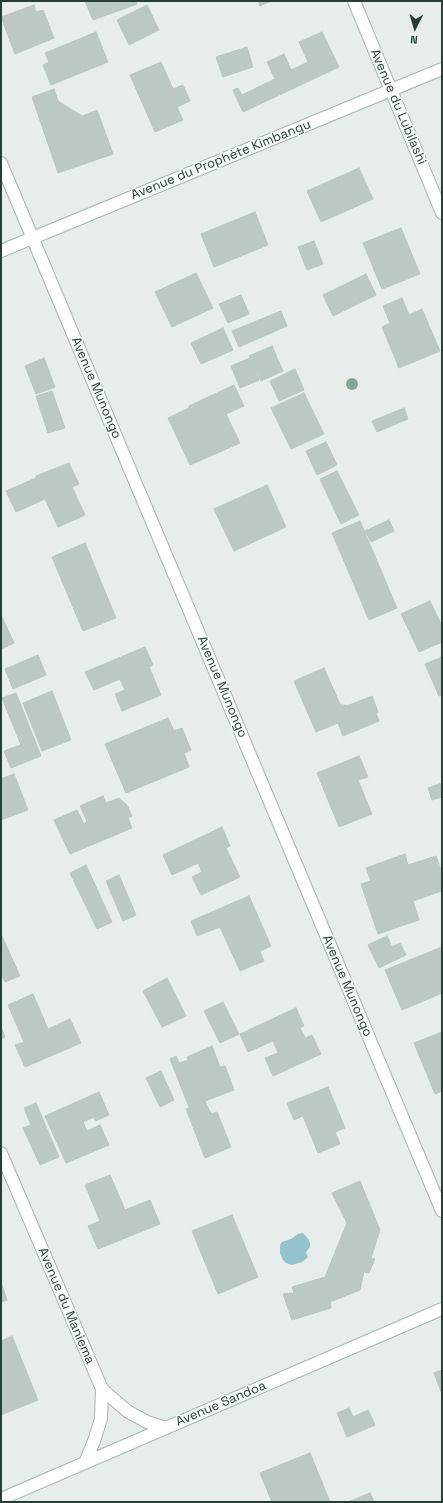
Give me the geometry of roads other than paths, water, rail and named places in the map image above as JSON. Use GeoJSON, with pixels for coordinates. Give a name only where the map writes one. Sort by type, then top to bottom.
{"type":"FeatureCollection","features":[{"type":"Feature","properties":{"kind":"street","name":"Avenue du Lubilashi"},"geometry":{"type":"LineString","coordinates":[[354,1],[442,213]]}},
{"type":"Feature","properties":{"kind":"street","name":"Avenue du Prophète Kimbangu"},"geometry":{"type":"LineString","coordinates":[[1,251],[442,69]]}},
{"type":"Feature","properties":{"kind":"street","name":"Avenue Munongo"},"geometry":{"type":"LineString","coordinates":[[1,163],[442,1211]]}},
{"type":"Feature","properties":{"kind":"street","name":"Avenue du Maniema"},"geometry":{"type":"LineString","coordinates":[[1,1153],[102,1389],[101,1419],[84,1463]]}},
{"type":"Feature","properties":{"kind":"street","name":"Avenue Sandoa"},"geometry":{"type":"LineString","coordinates":[[1,1499],[441,1307]]}},
{"type":"Feature","properties":{"kind":"street"},"geometry":{"type":"LineString","coordinates":[[102,1389],[127,1411],[147,1422],[166,1428]]}},
{"type":"Feature","properties":{"kind":"water"},"geometry":{"type":"Polygon","coordinates":[[[303,1233],[310,1243],[310,1247],[306,1252],[308,1257],[302,1262],[292,1265],[286,1263],[280,1253],[280,1245],[282,1242],[303,1233]]]}}]}
